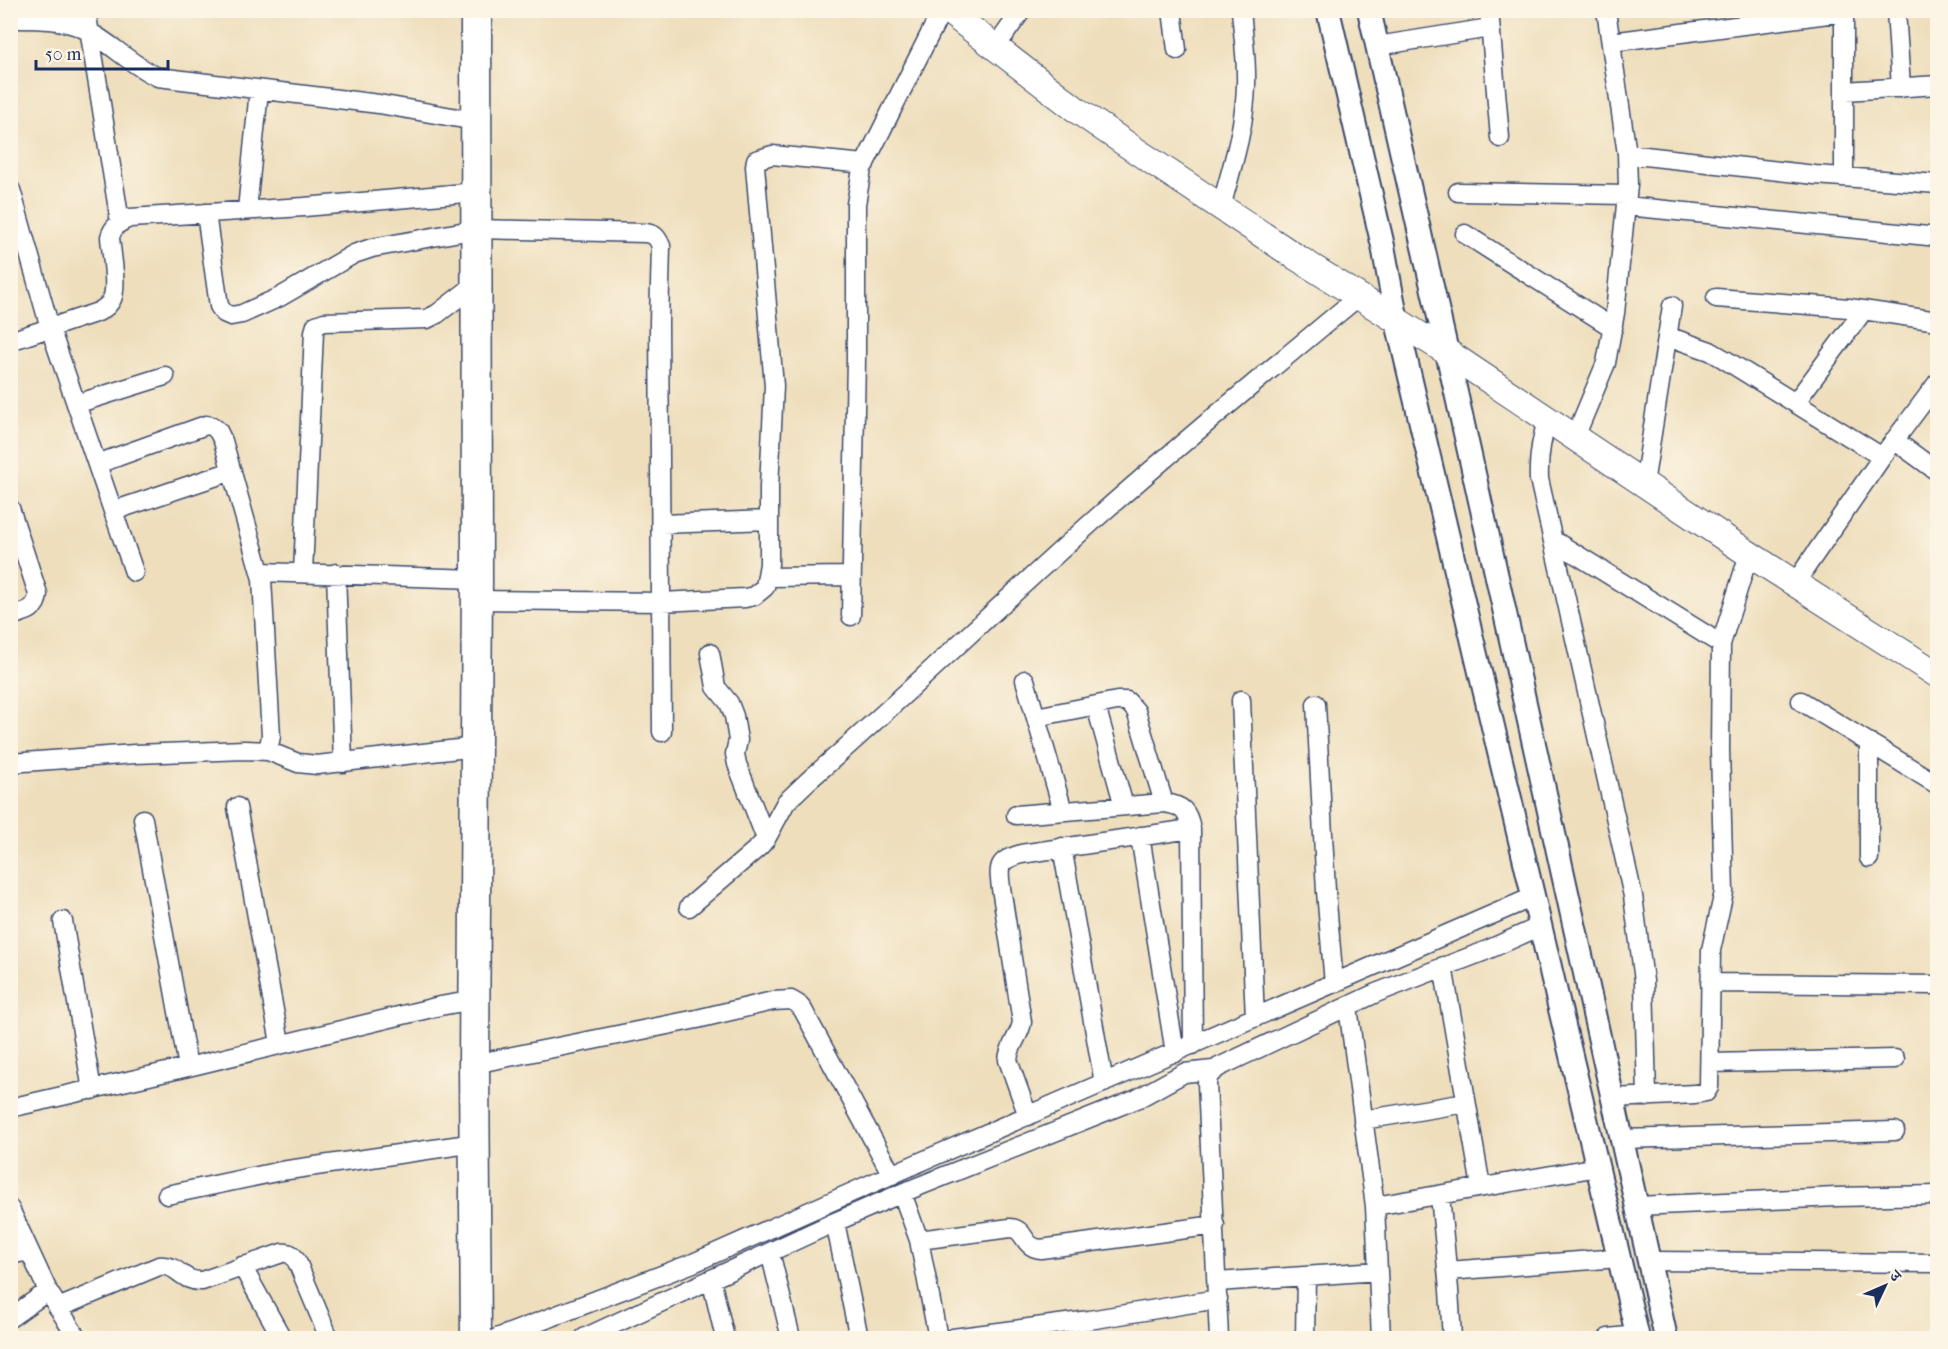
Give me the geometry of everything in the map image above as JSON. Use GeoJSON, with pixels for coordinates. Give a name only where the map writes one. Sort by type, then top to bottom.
{"type":"FeatureCollection","features":[{"type":"Feature","properties":{"kind":"highway"},"geometry":{"type":"LineString","coordinates":[[476,10],[477,590],[474,1064],[476,1338]]}},
{"type":"Feature","properties":{"kind":"main road"},"geometry":{"type":"LineString","coordinates":[[947,10],[1078,111],[1221,207],[1358,297],[1440,347],[1749,554],[1938,675]]}},
{"type":"Feature","properties":{"kind":"street"},"geometry":{"type":"LineString","coordinates":[[86,10],[120,222]]}},
{"type":"Feature","properties":{"kind":"street"},"geometry":{"type":"LineString","coordinates":[[850,616],[858,184],[865,164],[942,10]]}},
{"type":"Feature","properties":{"kind":"street"},"geometry":{"type":"LineString","coordinates":[[995,48],[1022,10]]}},
{"type":"Feature","properties":{"kind":"street"},"geometry":{"type":"LineString","coordinates":[[1172,10],[1177,50]]}},
{"type":"Feature","properties":{"kind":"street"},"geometry":{"type":"LineString","coordinates":[[1221,207],[1238,145],[1244,102],[1246,67],[1241,10]]}},
{"type":"Feature","properties":{"kind":"street"},"geometry":{"type":"LineString","coordinates":[[1328,10],[1637,1337],[1608,1338]]}},
{"type":"Feature","properties":{"kind":"street"},"geometry":{"type":"LineString","coordinates":[[1369,10],[1440,347],[1666,1338]]}},
{"type":"Feature","properties":{"kind":"street"},"geometry":{"type":"LineString","coordinates":[[1575,437],[1606,363],[1627,201],[1627,153],[1606,10]]}},
{"type":"Feature","properties":{"kind":"street"},"geometry":{"type":"LineString","coordinates":[[1896,10],[1901,88]]}},
{"type":"Feature","properties":{"kind":"street"},"geometry":{"type":"LineString","coordinates":[[1611,42],[1844,11],[1844,177]]}},
{"type":"Feature","properties":{"kind":"street"},"geometry":{"type":"LineString","coordinates":[[21,16],[68,23],[89,32],[131,63],[158,76],[379,104],[475,121]]}},
{"type":"Feature","properties":{"kind":"street"},"geometry":{"type":"LineString","coordinates":[[1377,46],[1489,19],[1500,138]]}},
{"type":"Feature","properties":{"kind":"street"},"geometry":{"type":"LineString","coordinates":[[1845,91],[1938,86]]}},
{"type":"Feature","properties":{"kind":"street"},"geometry":{"type":"LineString","coordinates":[[247,210],[259,90]]}},
{"type":"Feature","properties":{"kind":"street"},"geometry":{"type":"LineString","coordinates":[[1627,153],[1844,177],[1938,184]]}},
{"type":"Feature","properties":{"kind":"street"},"geometry":{"type":"LineString","coordinates":[[260,572],[336,573],[477,590],[661,602],[754,596],[765,587],[768,577],[774,386],[756,160],[772,155],[865,164]]}},
{"type":"Feature","properties":{"kind":"street"},"geometry":{"type":"LineString","coordinates":[[10,190],[50,328],[134,572]]}},
{"type":"Feature","properties":{"kind":"street"},"geometry":{"type":"LineString","coordinates":[[10,341],[98,312],[106,307],[112,299],[114,290],[110,237],[112,230],[120,222],[130,218],[477,192]]}},
{"type":"Feature","properties":{"kind":"street"},"geometry":{"type":"LineString","coordinates":[[1458,192],[1627,201],[1938,237]]}},
{"type":"Feature","properties":{"kind":"street"},"geometry":{"type":"LineString","coordinates":[[206,213],[219,306],[224,313],[231,316],[242,314],[280,297],[354,254],[372,248],[477,229],[645,233],[658,238],[661,246],[659,323],[662,732]]}},
{"type":"Feature","properties":{"kind":"street"},"geometry":{"type":"LineString","coordinates":[[1465,234],[1612,328]]}},
{"type":"Feature","properties":{"kind":"street"},"geometry":{"type":"LineString","coordinates":[[303,572],[316,325],[324,322],[427,319],[476,284]]}},
{"type":"Feature","properties":{"kind":"street"},"geometry":{"type":"LineString","coordinates":[[689,907],[759,848],[786,802],[808,781],[1101,514],[1246,389],[1358,297]]}},
{"type":"Feature","properties":{"kind":"street"},"geometry":{"type":"LineString","coordinates":[[1716,297],[1864,310],[1938,321]]}},
{"type":"Feature","properties":{"kind":"street"},"geometry":{"type":"LineString","coordinates":[[1644,484],[1672,306]]}},
{"type":"Feature","properties":{"kind":"street"},"geometry":{"type":"LineString","coordinates":[[1795,403],[1864,310]]}},
{"type":"Feature","properties":{"kind":"street"},"geometry":{"type":"LineString","coordinates":[[1667,336],[1710,351],[1882,457]]}},
{"type":"Feature","properties":{"kind":"street"},"geometry":{"type":"LineString","coordinates":[[76,404],[165,376]]}},
{"type":"Feature","properties":{"kind":"street"},"geometry":{"type":"LineString","coordinates":[[1795,583],[1882,457],[1938,382]]}},
{"type":"Feature","properties":{"kind":"street"},"geometry":{"type":"LineString","coordinates":[[1548,418],[1540,443],[1539,479],[1633,896],[1644,981],[1647,1097]]}},
{"type":"Feature","properties":{"kind":"street"},"geometry":{"type":"LineString","coordinates":[[97,464],[206,425],[218,431],[232,471],[260,572],[271,736],[268,751]]}},
{"type":"Feature","properties":{"kind":"street"},"geometry":{"type":"LineString","coordinates":[[1894,441],[1938,472]]}},
{"type":"Feature","properties":{"kind":"street"},"geometry":{"type":"LineString","coordinates":[[113,511],[232,471]]}},
{"type":"Feature","properties":{"kind":"street"},"geometry":{"type":"LineString","coordinates":[[10,508],[38,594],[34,607],[10,616]]}},
{"type":"Feature","properties":{"kind":"street"},"geometry":{"type":"LineString","coordinates":[[661,524],[769,520]]}},
{"type":"Feature","properties":{"kind":"street"},"geometry":{"type":"LineString","coordinates":[[1553,540],[1721,644]]}},
{"type":"Feature","properties":{"kind":"street"},"geometry":{"type":"LineString","coordinates":[[1613,1098],[1695,1094],[1706,1092],[1709,1087],[1713,938],[1724,892],[1720,750],[1721,644],[1749,554]]}},
{"type":"Feature","properties":{"kind":"street"},"geometry":{"type":"LineString","coordinates":[[336,573],[343,763]]}},
{"type":"Feature","properties":{"kind":"street"},"geometry":{"type":"LineString","coordinates":[[768,577],[851,576]]}},
{"type":"Feature","properties":{"kind":"street"},"geometry":{"type":"LineString","coordinates":[[710,653],[716,687],[729,703],[734,716],[738,740],[735,754],[736,764],[766,839]]}},
{"type":"Feature","properties":{"kind":"street"},"geometry":{"type":"LineString","coordinates":[[1025,681],[1063,811]]}},
{"type":"Feature","properties":{"kind":"street"},"geometry":{"type":"LineString","coordinates":[[1241,700],[1255,1018]]}},
{"type":"Feature","properties":{"kind":"street"},"geometry":{"type":"LineString","coordinates":[[1801,700],[1938,785]]}},
{"type":"Feature","properties":{"kind":"street"},"geometry":{"type":"LineString","coordinates":[[1036,717],[1126,701],[1136,711],[1164,803]]}},
{"type":"Feature","properties":{"kind":"street"},"geometry":{"type":"LineString","coordinates":[[1316,704],[1326,891],[1334,984]]}},
{"type":"Feature","properties":{"kind":"street"},"geometry":{"type":"LineString","coordinates":[[1096,705],[1124,806]]}},
{"type":"Feature","properties":{"kind":"street"},"geometry":{"type":"LineString","coordinates":[[1869,742],[1869,858]]}},
{"type":"Feature","properties":{"kind":"street"},"geometry":{"type":"LineString","coordinates":[[10,764],[135,754],[268,751],[305,765],[343,763],[476,747]]}},
{"type":"Feature","properties":{"kind":"street"},"geometry":{"type":"LineString","coordinates":[[1016,814],[1164,803],[1182,807],[1187,812],[1191,829],[1193,1045]]}},
{"type":"Feature","properties":{"kind":"street"},"geometry":{"type":"LineString","coordinates":[[237,807],[280,1043]]}},
{"type":"Feature","properties":{"kind":"street"},"geometry":{"type":"LineString","coordinates":[[142,819],[188,1067]]}},
{"type":"Feature","properties":{"kind":"street"},"geometry":{"type":"LineString","coordinates":[[1028,1116],[1008,1060],[1008,1051],[1021,1030],[1022,1022],[998,870],[1001,864],[1007,858],[1191,829]]}},
{"type":"Feature","properties":{"kind":"street"},"geometry":{"type":"LineString","coordinates":[[1140,836],[1175,1053]]}},
{"type":"Feature","properties":{"kind":"street"},"geometry":{"type":"LineString","coordinates":[[1062,848],[1104,1083]]}},
{"type":"Feature","properties":{"kind":"street"},"geometry":{"type":"LineString","coordinates":[[497,1338],[693,1263],[1533,897]]}},
{"type":"Feature","properties":{"kind":"street"},"geometry":{"type":"LineString","coordinates":[[63,921],[92,1090]]}},
{"type":"Feature","properties":{"kind":"street"},"geometry":{"type":"LineString","coordinates":[[584,1338],[902,1193],[1137,1099],[1184,1073],[1213,1070],[1348,1006],[1541,926]]}},
{"type":"Feature","properties":{"kind":"street"},"geometry":{"type":"LineString","coordinates":[[1443,966],[1481,1187]]}},
{"type":"Feature","properties":{"kind":"street"},"geometry":{"type":"LineString","coordinates":[[1710,983],[1938,984]]}},
{"type":"Feature","properties":{"kind":"street"},"geometry":{"type":"LineString","coordinates":[[10,1108],[188,1067],[280,1043],[475,1000]]}},
{"type":"Feature","properties":{"kind":"street"},"geometry":{"type":"LineString","coordinates":[[474,1064],[697,1019],[773,1001],[791,1000],[803,1010],[891,1175]]}},
{"type":"Feature","properties":{"kind":"street"},"geometry":{"type":"LineString","coordinates":[[1348,1006],[1375,1206],[1381,1338]]}},
{"type":"Feature","properties":{"kind":"street"},"geometry":{"type":"LineString","coordinates":[[1710,1063],[1895,1059]]}},
{"type":"Feature","properties":{"kind":"street"},"geometry":{"type":"LineString","coordinates":[[1213,1070],[1207,1083],[1219,1338]]}},
{"type":"Feature","properties":{"kind":"street"},"geometry":{"type":"LineString","coordinates":[[1363,1120],[1466,1103]]}},
{"type":"Feature","properties":{"kind":"street"},"geometry":{"type":"LineString","coordinates":[[1622,1139],[1895,1131]]}},
{"type":"Feature","properties":{"kind":"street"},"geometry":{"type":"LineString","coordinates":[[167,1195],[281,1171],[475,1143]]}},
{"type":"Feature","properties":{"kind":"street"},"geometry":{"type":"LineString","coordinates":[[1375,1206],[1598,1167]]}},
{"type":"Feature","properties":{"kind":"street"},"geometry":{"type":"LineString","coordinates":[[902,1193],[919,1240],[938,1338]]}},
{"type":"Feature","properties":{"kind":"street"},"geometry":{"type":"LineString","coordinates":[[1440,1195],[1452,1338]]}},
{"type":"Feature","properties":{"kind":"street"},"geometry":{"type":"LineString","coordinates":[[1637,1206],[1836,1197],[1938,1196]]}},
{"type":"Feature","properties":{"kind":"street"},"geometry":{"type":"LineString","coordinates":[[10,1209],[48,1291],[77,1338]]}},
{"type":"Feature","properties":{"kind":"street"},"geometry":{"type":"LineString","coordinates":[[835,1222],[859,1338]]}},
{"type":"Feature","properties":{"kind":"street"},"geometry":{"type":"LineString","coordinates":[[919,1240],[1016,1228],[1032,1248],[1041,1249],[1215,1225]]}},
{"type":"Feature","properties":{"kind":"street"},"geometry":{"type":"LineString","coordinates":[[10,1256],[28,1251]]}},
{"type":"Feature","properties":{"kind":"street"},"geometry":{"type":"LineString","coordinates":[[58,1308],[159,1266],[167,1265],[192,1281],[202,1281],[288,1252],[293,1255],[329,1338]]}},
{"type":"Feature","properties":{"kind":"street"},"geometry":{"type":"LineString","coordinates":[[770,1252],[791,1338]]}},
{"type":"Feature","properties":{"kind":"street"},"geometry":{"type":"LineString","coordinates":[[1448,1271],[1619,1258]]}},
{"type":"Feature","properties":{"kind":"street"},"geometry":{"type":"LineString","coordinates":[[1649,1261],[1938,1263]]}},
{"type":"Feature","properties":{"kind":"street"},"geometry":{"type":"LineString","coordinates":[[242,1266],[282,1338]]}},
{"type":"Feature","properties":{"kind":"street"},"geometry":{"type":"LineString","coordinates":[[953,1338],[1089,1320],[1218,1290],[1306,1276],[1378,1271]]}},
{"type":"Feature","properties":{"kind":"street"},"geometry":{"type":"LineString","coordinates":[[1305,1338],[1306,1276]]}},
{"type":"Feature","properties":{"kind":"street"},"geometry":{"type":"LineString","coordinates":[[711,1279],[725,1338]]}},
{"type":"Feature","properties":{"kind":"street"},"geometry":{"type":"LineString","coordinates":[[10,1318],[48,1291]]}}]}
